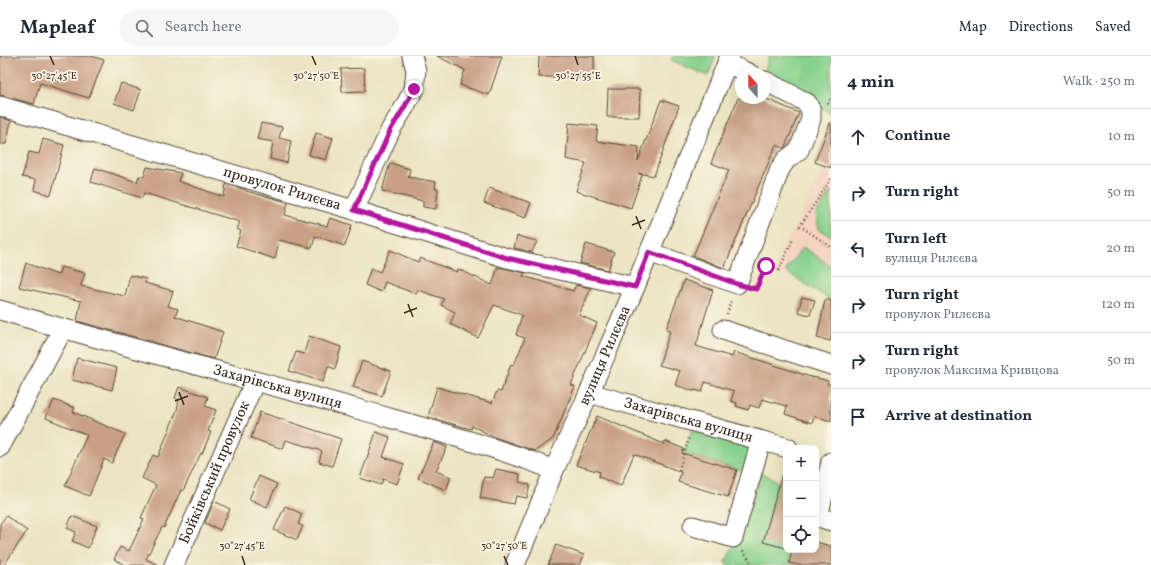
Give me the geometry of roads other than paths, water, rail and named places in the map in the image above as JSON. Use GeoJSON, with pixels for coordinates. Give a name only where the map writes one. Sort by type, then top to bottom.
{"type":"FeatureCollection","features":[{"type":"Feature","properties":{"kind":"street"},"geometry":{"type":"LineString","coordinates":[[354,210],[391,129],[414,89],[416,70],[412,56]]}},
{"type":"Feature","properties":{"kind":"street"},"geometry":{"type":"LineString","coordinates":[[729,59],[742,68]]}},
{"type":"Feature","properties":{"kind":"street","name":"вулиця Рилєєва"},"geometry":{"type":"LineString","coordinates":[[515,565],[554,470],[635,287],[729,59]]}},
{"type":"Feature","properties":{"kind":"street"},"geometry":{"type":"LineString","coordinates":[[649,252],[737,284],[780,169],[786,160],[799,150],[811,119],[812,112],[807,103],[771,84]]}},
{"type":"Feature","properties":{"kind":"street","name":"провулок Рилєєва"},"geometry":{"type":"LineString","coordinates":[[0,106],[354,210],[507,258],[635,287]]}},
{"type":"Feature","properties":{"kind":"street","name":"Захарівська вулиця"},"geometry":{"type":"LineString","coordinates":[[0,310],[63,329],[451,436],[554,470]]}},
{"type":"Feature","properties":{"kind":"street"},"geometry":{"type":"LineString","coordinates":[[0,447],[63,329]]}},
{"type":"Feature","properties":{"kind":"street"},"geometry":{"type":"LineString","coordinates":[[723,330],[831,366]]}},
{"type":"Feature","properties":{"kind":"street","name":"Бойківський провулок"},"geometry":{"type":"LineString","coordinates":[[174,565],[255,381]]}},
{"type":"Feature","properties":{"kind":"street","name":"Захарівська вулиця"},"geometry":{"type":"LineString","coordinates":[[589,393],[783,447]]}},
{"type":"Feature","properties":{"kind":"street"},"geometry":{"type":"LineString","coordinates":[[693,526],[733,538],[761,440]]}},
{"type":"Feature","properties":{"kind":"street"},"geometry":{"type":"LineString","coordinates":[[819,457],[831,461],[818,517],[831,521]]}}]}
